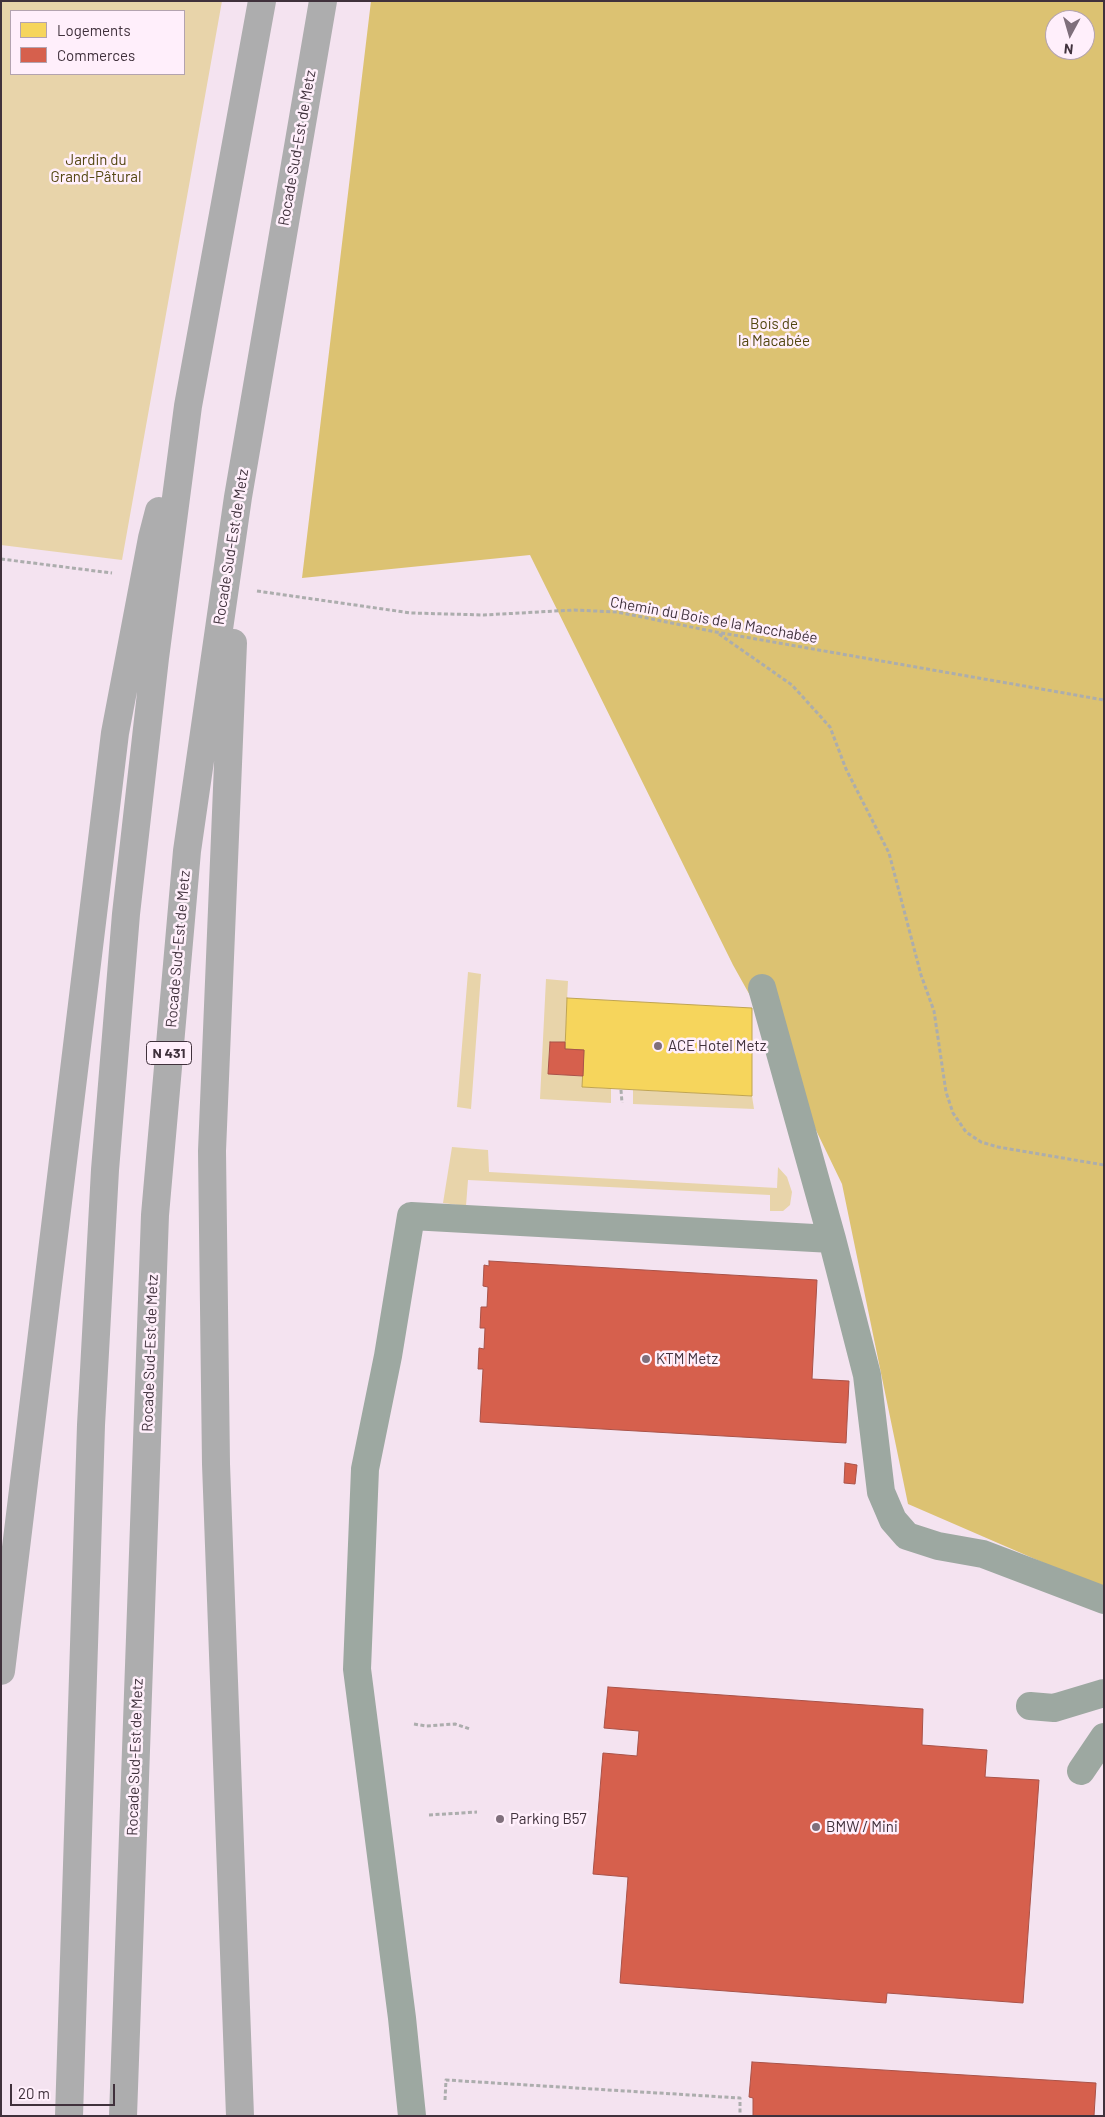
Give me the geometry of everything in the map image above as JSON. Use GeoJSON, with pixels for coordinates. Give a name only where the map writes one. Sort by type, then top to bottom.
{"type":"FeatureCollection","features":[{"type":"Feature","properties":{"kind":"highway"},"geometry":{"type":"LineString","coordinates":[[69,2116],[91,1425],[106,1170],[126,914],[155,658],[188,406],[262,1]]}},
{"type":"Feature","properties":{"kind":"highway","name":"Rocade Sud-Est de Metz"},"geometry":{"type":"LineString","coordinates":[[123,2116],[155,1215],[186,851],[238,497],[323,1]]}},
{"type":"Feature","properties":{"kind":"highway"},"geometry":{"type":"LineString","coordinates":[[1,1671],[115,733],[152,538],[188,406]]}},
{"type":"Feature","properties":{"kind":"highway"},"geometry":{"type":"LineString","coordinates":[[238,497],[212,1151],[216,1464],[240,2116]]}},
{"type":"Feature","properties":{"kind":"lane"},"geometry":{"type":"LineString","coordinates":[[762,988],[832,1239],[867,1375],[881,1492],[893,1520],[907,1536],[938,1546],[983,1554],[1104,1600]]}},
{"type":"Feature","properties":{"kind":"lane"},"geometry":{"type":"LineString","coordinates":[[412,2116],[402,2018],[357,1669],[366,1469],[388,1356],[411,1216],[832,1239]]}},
{"type":"Feature","properties":{"kind":"lane"},"geometry":{"type":"LineString","coordinates":[[1030,1706],[1054,1708],[1104,1693]]}},
{"type":"Feature","properties":{"kind":"lane"},"geometry":{"type":"LineString","coordinates":[[1081,1771],[1104,1737]]}},
{"type":"Feature","properties":{"kind":"path"},"geometry":{"type":"LineString","coordinates":[[1,559],[82,570]]}},
{"type":"Feature","properties":{"kind":"path","name":"Chemin du Bois de la Macchabée"},"geometry":{"type":"LineString","coordinates":[[288,595],[411,613],[484,615],[574,610],[617,612],[716,632],[1104,700]]}},
{"type":"Feature","properties":{"kind":"path"},"geometry":{"type":"LineString","coordinates":[[716,632],[792,685],[830,727],[846,769],[889,853],[921,975],[934,1011],[946,1092],[953,1113],[966,1132],[981,1142],[998,1147],[1104,1165]]}},
{"type":"Feature","properties":{"kind":"path"},"geometry":{"type":"LineString","coordinates":[[622,1090],[622,1103]]}},
{"type":"Feature","properties":{"kind":"path"},"geometry":{"type":"LineString","coordinates":[[414,1724],[426,1726],[455,1724],[470,1729]]}},
{"type":"Feature","properties":{"kind":"path"},"geometry":{"type":"LineString","coordinates":[[429,1815],[478,1812]]}},
{"type":"Feature","properties":{"kind":"path"},"geometry":{"type":"LineString","coordinates":[[444,2107],[446,2080],[740,2098],[740,2116]]}},
{"type":"Feature","properties":{"kind":"green space","name":"Jardin du Grand-Pâtural"},"geometry":{"type":"Polygon","coordinates":[[[1,1],[222,1],[122,560],[1,545],[1,1]]]}},
{"type":"Feature","properties":{"kind":"green space","name":"Bois de la Macabée"},"geometry":{"type":"Polygon","coordinates":[[[371,1],[1104,1],[1104,1589],[908,1504],[842,1184],[757,1008],[733,965],[530,555],[302,578],[371,1]]]}},
{"type":"Feature","properties":{"kind":"green space"},"geometry":{"type":"Polygon","coordinates":[[[468,972],[481,974],[471,1109],[457,1107],[468,972]]]}},
{"type":"Feature","properties":{"kind":"green space"},"geometry":{"type":"Polygon","coordinates":[[[546,979],[568,981],[565,1042],[550,1042],[548,1074],[583,1076],[582,1087],[611,1089],[611,1103],[540,1099],[546,979]]]}},
{"type":"Feature","properties":{"kind":"green space"},"geometry":{"type":"Polygon","coordinates":[[[633,1090],[752,1096],[754,1109],[633,1104],[633,1090]]]}},
{"type":"Feature","properties":{"kind":"green space"},"geometry":{"type":"Polygon","coordinates":[[[452,1147],[488,1150],[489,1172],[777,1188],[778,1167],[787,1177],[792,1192],[790,1205],[783,1211],[770,1211],[770,1195],[468,1180],[466,1206],[443,1203],[452,1147]]]}},
{"type":"Feature","properties":{"kind":"building: Logements","name":"ACE Hotel Metz"},"geometry":{"type":"Polygon","coordinates":[[[567,998],[752,1008],[752,1096],[582,1087],[584,1050],[565,1049],[567,998]]]}},
{"type":"Feature","properties":{"kind":"building: Commerces"},"geometry":{"type":"Polygon","coordinates":[[[550,1042],[565,1042],[565,1049],[584,1050],[583,1076],[548,1074],[550,1042]]]}},
{"type":"Feature","properties":{"kind":"building: Commerces","name":"KTM Metz"},"geometry":{"type":"Polygon","coordinates":[[[489,1261],[817,1280],[812,1379],[849,1381],[846,1443],[480,1422],[483,1369],[478,1369],[479,1348],[484,1349],[485,1328],[480,1328],[481,1307],[487,1307],[488,1287],[483,1286],[484,1265],[489,1266],[489,1261]]]}},
{"type":"Feature","properties":{"kind":"building: Commerces"},"geometry":{"type":"Polygon","coordinates":[[[845,1463],[857,1465],[855,1484],[844,1483],[845,1463]]]}},
{"type":"Feature","properties":{"kind":"building: Commerces","name":"BMW / Mini"},"geometry":{"type":"Polygon","coordinates":[[[608,1687],[923,1709],[922,1745],[987,1750],[985,1777],[1039,1780],[1023,2003],[887,1993],[886,2003],[620,1983],[628,1877],[593,1874],[603,1753],[637,1756],[639,1731],[604,1728],[608,1687]]]}},
{"type":"Feature","properties":{"kind":"building: Commerces"},"geometry":{"type":"Polygon","coordinates":[[[752,2062],[1096,2083],[1094,2116],[753,2116],[753,2098],[749,2097],[752,2062]]]}},
{"type":"Feature","properties":{"kind":"place","name":"ACE Hotel Metz"},"geometry":{"type":"Point","coordinates":[658,1046]}},
{"type":"Feature","properties":{"kind":"place","name":"KTM Metz"},"geometry":{"type":"Point","coordinates":[646,1359]}},
{"type":"Feature","properties":{"kind":"place","name":"Parking B57"},"geometry":{"type":"Point","coordinates":[500,1819]}},
{"type":"Feature","properties":{"kind":"place","name":"BMW / Mini"},"geometry":{"type":"Point","coordinates":[816,1827]}}]}
